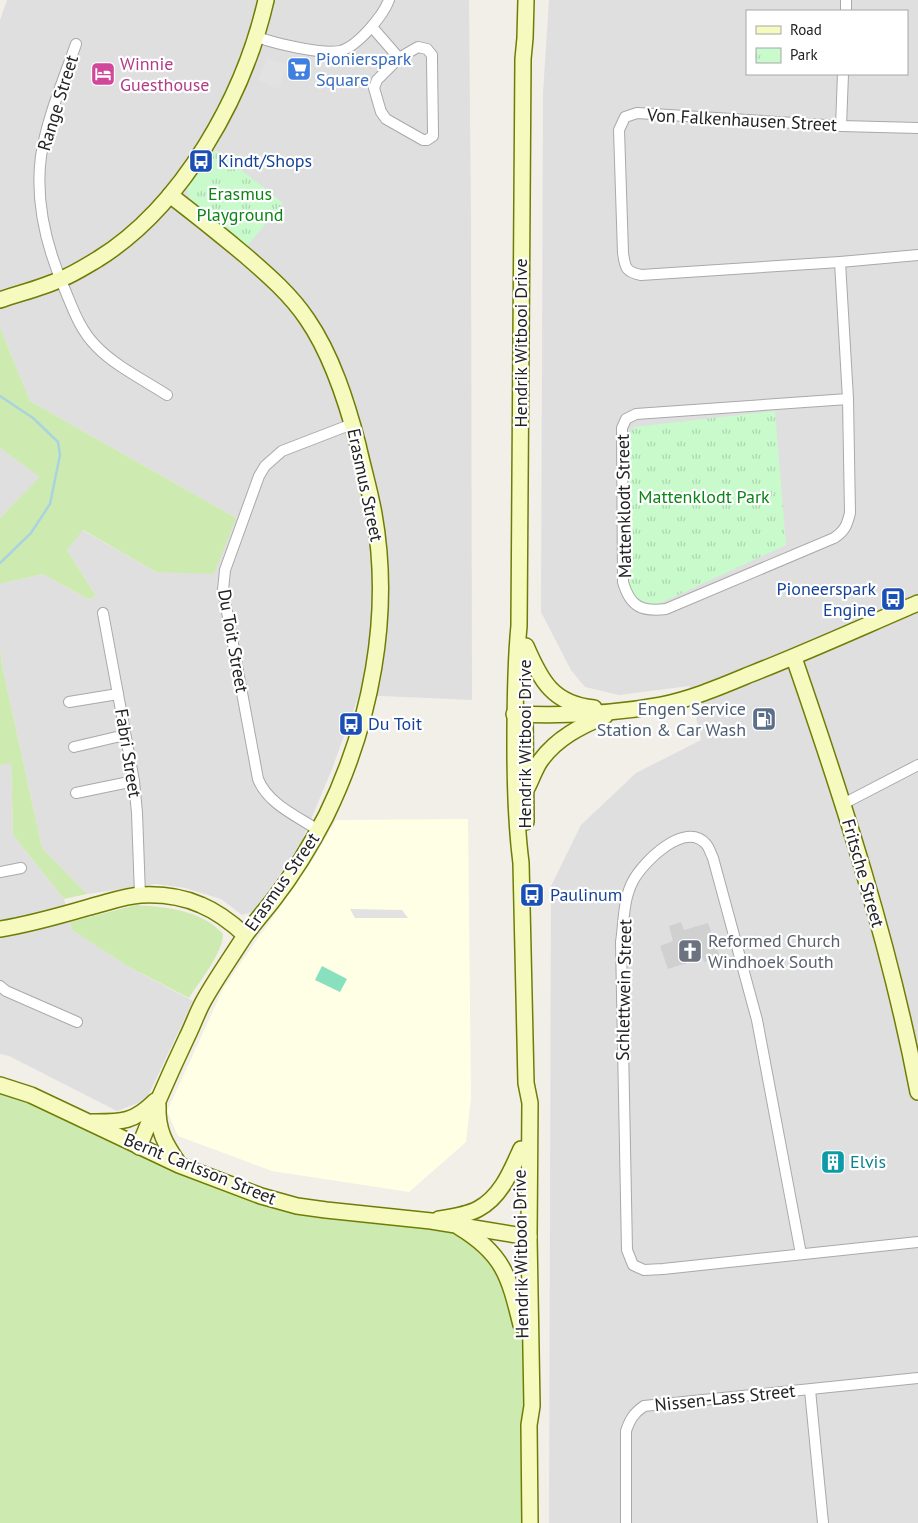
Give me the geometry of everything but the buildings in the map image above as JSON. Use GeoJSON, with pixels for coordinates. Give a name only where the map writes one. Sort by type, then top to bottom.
{"type":"FeatureCollection","features":[{"type":"Feature","properties":{"kind":"street"},"geometry":{"type":"LineString","coordinates":[[0,300],[60,280],[99,258],[139,228],[170,195],[220,122],[237,89],[257,37],[266,0]]}},
{"type":"Feature","properties":{"kind":"street"},"geometry":{"type":"LineString","coordinates":[[257,37],[284,45],[332,52],[344,50],[372,27],[385,11],[390,0]]}},
{"type":"Feature","properties":{"kind":"street","name":"Hendrik Witbooi Drive"},"geometry":{"type":"LineString","coordinates":[[517,0],[523,59]]}},
{"type":"Feature","properties":{"kind":"street","name":"Hendrik Witbooi Drive"},"geometry":{"type":"LineString","coordinates":[[521,863],[526,832],[526,790],[516,665],[520,626],[523,59],[526,0]]}},
{"type":"Feature","properties":{"kind":"street"},"geometry":{"type":"LineString","coordinates":[[372,27],[400,58]]}},
{"type":"Feature","properties":{"kind":"street","name":"Range Street"},"geometry":{"type":"LineString","coordinates":[[76,44],[46,132],[40,170],[40,198],[50,246],[60,280],[86,335],[96,347],[113,360],[168,395]]}},
{"type":"Feature","properties":{"kind":"street"},"geometry":{"type":"LineString","coordinates":[[418,47],[427,49],[432,55],[434,133],[427,140],[423,140],[389,121],[382,112],[374,88],[375,83],[400,58],[418,47]]}},
{"type":"Feature","properties":{"kind":"street"},"geometry":{"type":"LineString","coordinates":[[841,126],[843,75]]}},
{"type":"Feature","properties":{"kind":"street","name":"Von Falkenhausen Street"},"geometry":{"type":"LineString","coordinates":[[918,128],[841,126],[637,113],[625,117],[619,130],[623,254],[624,265],[631,273],[641,276],[918,255]]}},
{"type":"Feature","properties":{"kind":"street","name":"Erasmus Street"},"geometry":{"type":"LineString","coordinates":[[139,1147],[158,1098],[203,1003],[245,935],[286,882],[318,830],[343,777],[366,707],[375,656],[380,600],[380,571],[374,515],[352,424],[330,363],[307,319],[294,302],[268,275],[211,226],[170,195]]}},
{"type":"Feature","properties":{"kind":"street","name":"Mattenklodt Street"},"geometry":{"type":"LineString","coordinates":[[840,262],[848,399],[850,513],[848,524],[843,532],[834,538],[666,609],[644,609],[631,601],[623,582],[622,428],[626,419],[636,414],[848,399]]}},
{"type":"Feature","properties":{"kind":"street","name":"Du Toit Street"},"geometry":{"type":"LineString","coordinates":[[318,830],[268,796],[258,779],[223,590],[223,580],[259,476],[265,466],[282,452],[352,424]]}},
{"type":"Feature","properties":{"kind":"street"},"geometry":{"type":"LineString","coordinates":[[520,714],[588,714],[662,705],[684,699],[794,658],[918,604]]}},
{"type":"Feature","properties":{"kind":"street","name":"Fabri Street"},"geometry":{"type":"LineString","coordinates":[[103,613],[134,781],[140,895]]}},
{"type":"Feature","properties":{"kind":"street","name":"Hendrik Witbooi Drive"},"geometry":{"type":"LineString","coordinates":[[520,626],[526,646],[520,714],[517,831],[521,863],[526,1083],[530,1103],[521,1325],[525,1406],[530,1425]]}},
{"type":"Feature","properties":{"kind":"street"},"geometry":{"type":"LineString","coordinates":[[526,646],[544,682],[563,700],[587,708],[618,711]]}},
{"type":"Feature","properties":{"kind":"street","name":"Fritsche Street"},"geometry":{"type":"LineString","coordinates":[[794,658],[843,804],[884,945],[915,1056],[918,1092]]}},
{"type":"Feature","properties":{"kind":"street"},"geometry":{"type":"LineString","coordinates":[[69,702],[118,694]]}},
{"type":"Feature","properties":{"kind":"street"},"geometry":{"type":"LineString","coordinates":[[526,790],[541,760],[556,745],[571,733],[618,711]]}},
{"type":"Feature","properties":{"kind":"street"},"geometry":{"type":"LineString","coordinates":[[74,747],[125,735]]}},
{"type":"Feature","properties":{"kind":"street"},"geometry":{"type":"LineString","coordinates":[[843,804],[918,765]]}},
{"type":"Feature","properties":{"kind":"street"},"geometry":{"type":"LineString","coordinates":[[76,793],[134,781]]}},
{"type":"Feature","properties":{"kind":"street","name":"Schlettwein Street"},"geometry":{"type":"LineString","coordinates":[[801,1254],[757,1020],[713,858],[706,844],[695,837],[678,838],[662,849],[646,864],[633,881],[628,895],[624,920],[622,942],[627,1250],[633,1265],[644,1270],[663,1269],[918,1242]]}},
{"type":"Feature","properties":{"kind":"street"},"geometry":{"type":"LineString","coordinates":[[0,872],[21,868]]}},
{"type":"Feature","properties":{"kind":"street"},"geometry":{"type":"LineString","coordinates":[[0,929],[43,920],[118,899],[140,895],[158,895],[179,898],[203,905],[229,920],[245,935]]}},
{"type":"Feature","properties":{"kind":"street"},"geometry":{"type":"LineString","coordinates":[[0,986],[6,991],[77,1022]]}},
{"type":"Feature","properties":{"kind":"street","name":"Hendrik Witbooi Drive"},"geometry":{"type":"LineString","coordinates":[[526,1083],[522,1103],[520,1149],[532,1406],[530,1425],[530,1523]]}},
{"type":"Feature","properties":{"kind":"street","name":"Bernt Carlsson Street"},"geometry":{"type":"LineString","coordinates":[[0,1085],[31,1095],[179,1165],[261,1196],[297,1206],[361,1215],[431,1221],[524,1236]]}},
{"type":"Feature","properties":{"kind":"street"},"geometry":{"type":"LineString","coordinates":[[86,1122],[123,1122],[144,1112],[158,1098]]}},
{"type":"Feature","properties":{"kind":"street"},"geometry":{"type":"LineString","coordinates":[[158,1098],[158,1116],[161,1133],[166,1145],[179,1165]]}},
{"type":"Feature","properties":{"kind":"street"},"geometry":{"type":"LineString","coordinates":[[431,1221],[458,1216],[476,1210],[494,1198],[508,1178],[520,1149]]}},
{"type":"Feature","properties":{"kind":"street"},"geometry":{"type":"LineString","coordinates":[[456,1225],[484,1245],[501,1265],[512,1287],[521,1325]]}},
{"type":"Feature","properties":{"kind":"street","name":"Nissen-Lass Street"},"geometry":{"type":"LineString","coordinates":[[626,1523],[626,1431],[629,1421],[635,1412],[644,1406],[918,1378]]}},
{"type":"Feature","properties":{"kind":"street","name":"Nissen-Lass Street"},"geometry":{"type":"LineString","coordinates":[[810,1390],[823,1523]]}},
{"type":"Feature","properties":{"kind":"shaded area"},"geometry":{"type":"Polygon","coordinates":[[[7,0],[469,0],[472,700],[359,695],[332,769],[302,841],[255,911],[242,915],[221,899],[185,888],[156,884],[87,894],[42,848],[2,665],[0,648],[0,584],[43,574],[88,599],[96,596],[67,550],[82,530],[156,572],[236,518],[30,401],[0,327],[0,20],[7,0]]]}},
{"type":"Feature","properties":{"kind":"shaded area"},"geometry":{"type":"Polygon","coordinates":[[[549,0],[918,0],[918,1523],[549,1523],[551,886],[581,825],[636,773],[701,740],[689,686],[619,695],[585,687],[571,670],[541,612],[543,93],[549,0]]]}},
{"type":"Feature","properties":{"kind":"shaded area"},"geometry":{"type":"Polygon","coordinates":[[[267,58],[287,65],[279,89],[258,81],[267,58]]]}},
{"type":"Feature","properties":{"kind":"shaded area"},"geometry":{"type":"Polygon","coordinates":[[[0,448],[41,477],[0,518],[0,448]]]}},
{"type":"Feature","properties":{"kind":"shaded area"},"geometry":{"type":"Polygon","coordinates":[[[11,762],[13,835],[64,899],[72,930],[127,966],[193,1001],[146,1100],[117,1111],[9,1056],[0,1054],[0,765],[11,762]]]}},
{"type":"Feature","properties":{"kind":"shaded area"},"geometry":{"type":"Polygon","coordinates":[[[468,819],[471,1098],[466,1142],[409,1192],[272,1171],[178,1136],[167,1111],[224,987],[312,861],[336,820],[468,819]]]}},
{"type":"Feature","properties":{"kind":"shaded area"},"geometry":{"type":"Polygon","coordinates":[[[350,909],[402,910],[408,918],[355,918],[350,909]]]}},
{"type":"Feature","properties":{"kind":"shaded area","name":"Reformed Church Windhoek South"},"geometry":{"type":"Polygon","coordinates":[[[681,922],[684,930],[708,923],[720,957],[704,962],[703,958],[668,969],[660,946],[673,941],[669,926],[681,922]]]}},
{"type":"Feature","properties":{"kind":"green space","name":"Erasmus Playground"},"geometry":{"type":"Polygon","coordinates":[[[216,150],[283,203],[247,246],[189,198],[187,187],[216,150]]]}},
{"type":"Feature","properties":{"kind":"green space"},"geometry":{"type":"Polygon","coordinates":[[[0,327],[30,401],[236,518],[214,574],[156,572],[83,530],[67,550],[96,596],[88,599],[43,574],[0,584],[0,518],[40,477],[0,448],[0,327]]]}},
{"type":"Feature","properties":{"kind":"green space","name":"Mattenklodt Park"},"geometry":{"type":"Polygon","coordinates":[[[775,411],[786,545],[644,609],[630,592],[628,584],[627,438],[634,427],[775,411]]]}},
{"type":"Feature","properties":{"kind":"green space"},"geometry":{"type":"Polygon","coordinates":[[[0,648],[2,665],[42,848],[87,894],[64,899],[13,835],[11,763],[0,765],[0,648]]]}},
{"type":"Feature","properties":{"kind":"green space"},"geometry":{"type":"Polygon","coordinates":[[[136,905],[183,911],[205,920],[223,934],[222,942],[215,958],[189,998],[127,966],[72,930],[70,922],[136,905]]]}},
{"type":"Feature","properties":{"kind":"green space"},"geometry":{"type":"Polygon","coordinates":[[[322,966],[347,979],[340,992],[315,980],[322,966]]]}},
{"type":"Feature","properties":{"kind":"green space"},"geometry":{"type":"Polygon","coordinates":[[[0,1085],[261,1196],[431,1221],[484,1245],[521,1325],[530,1523],[0,1523],[0,1085]]]}},
{"type":"Feature","properties":{"kind":"waterway"},"geometry":{"type":"LineString","coordinates":[[0,396],[33,418],[58,442],[60,455],[50,504],[31,533],[0,563]]}},
{"type":"Feature","properties":{"kind":"place","name":"Pionierspark Square"},"geometry":{"type":"Point","coordinates":[299,69]}},
{"type":"Feature","properties":{"kind":"place","name":"Winnie Guesthouse"},"geometry":{"type":"Point","coordinates":[103,74]}},
{"type":"Feature","properties":{"kind":"place","name":"Kindt/Shops"},"geometry":{"type":"Point","coordinates":[201,161]}},
{"type":"Feature","properties":{"kind":"place","name":"Pioneerspark Engine"},"geometry":{"type":"Point","coordinates":[893,599]}},
{"type":"Feature","properties":{"kind":"place","name":"Engen Service Station & Car Wash"},"geometry":{"type":"Point","coordinates":[764,719]}},
{"type":"Feature","properties":{"kind":"place","name":"Du Toit"},"geometry":{"type":"Point","coordinates":[351,724]}},
{"type":"Feature","properties":{"kind":"place","name":"Paulinum"},"geometry":{"type":"Point","coordinates":[532,895]}},
{"type":"Feature","properties":{"kind":"place","name":"Reformed Church Windhoek South"},"geometry":{"type":"Point","coordinates":[690,951]}},
{"type":"Feature","properties":{"kind":"place","name":"Elvis"},"geometry":{"type":"Point","coordinates":[833,1162]}}]}
